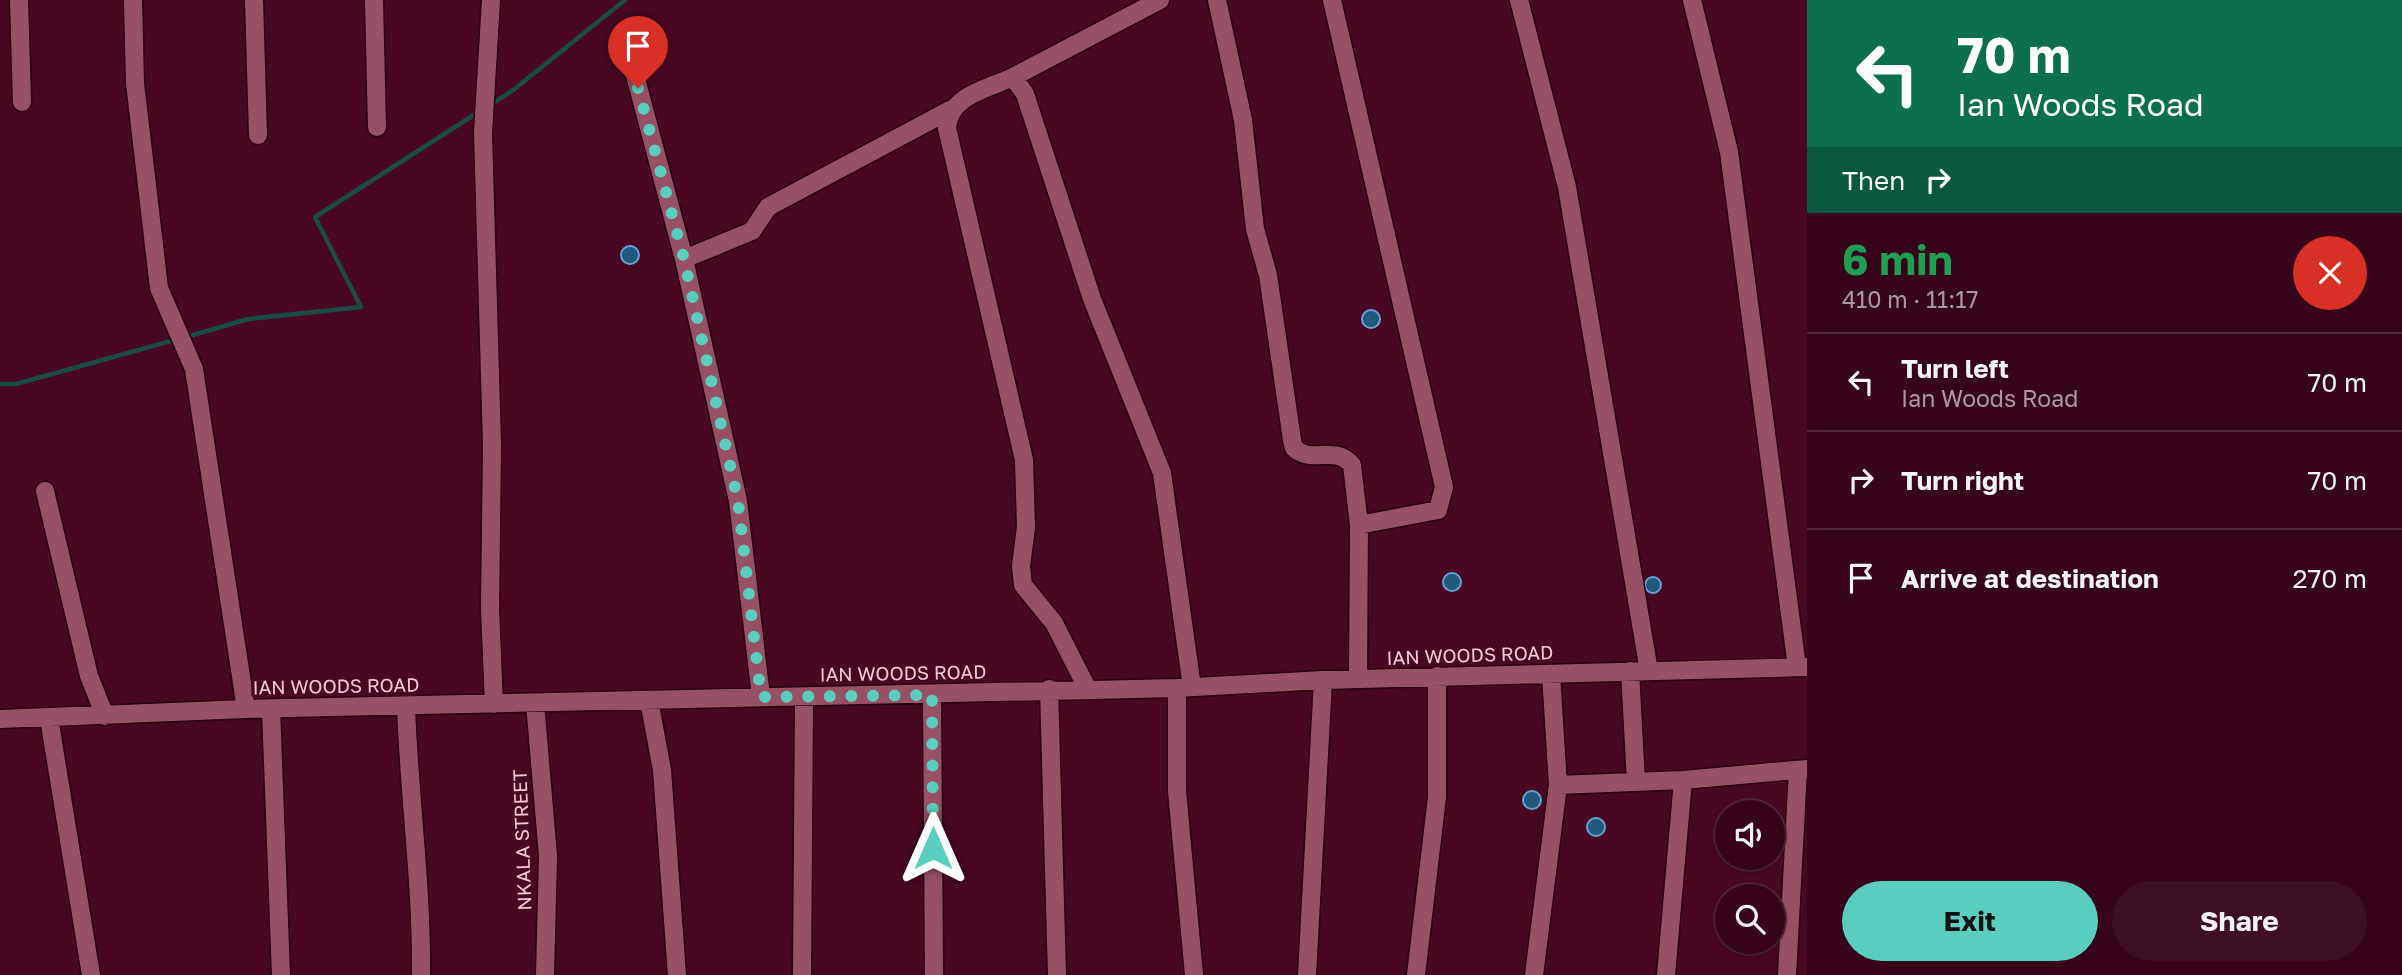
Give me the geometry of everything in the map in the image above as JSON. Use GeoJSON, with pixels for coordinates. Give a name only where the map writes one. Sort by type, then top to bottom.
{"type":"FeatureCollection","features":[{"type":"Feature","properties":{"kind":"street"},"geometry":{"type":"LineString","coordinates":[[19,0],[22,102]]}},
{"type":"Feature","properties":{"kind":"street"},"geometry":{"type":"LineString","coordinates":[[133,0],[135,83],[159,288],[194,369],[246,709]]}},
{"type":"Feature","properties":{"kind":"street"},"geometry":{"type":"LineString","coordinates":[[254,0],[258,135]]}},
{"type":"Feature","properties":{"kind":"street"},"geometry":{"type":"LineString","coordinates":[[374,0],[377,127]]}},
{"type":"Feature","properties":{"kind":"street"},"geometry":{"type":"LineString","coordinates":[[491,0],[492,26],[482,133],[492,445],[490,609],[494,704]]}},
{"type":"Feature","properties":{"kind":"street"},"geometry":{"type":"LineString","coordinates":[[684,259],[752,231],[768,208],[950,110],[957,102],[1013,77],[1160,0]]}},
{"type":"Feature","properties":{"kind":"street"},"geometry":{"type":"LineString","coordinates":[[1217,0],[1243,120],[1255,229],[1268,275],[1294,448],[1306,455],[1336,453],[1345,457],[1352,465],[1359,525],[1359,679]]}},
{"type":"Feature","properties":{"kind":"street"},"geometry":{"type":"LineString","coordinates":[[1332,0],[1444,487],[1438,510],[1359,525]]}},
{"type":"Feature","properties":{"kind":"street"},"geometry":{"type":"LineString","coordinates":[[1519,0],[1567,187],[1649,671]]}},
{"type":"Feature","properties":{"kind":"street"},"geometry":{"type":"LineString","coordinates":[[1692,0],[1729,152],[1802,667]]}},
{"type":"Feature","properties":{"kind":"street"},"geometry":{"type":"LineString","coordinates":[[632,64],[684,259],[738,501],[761,697]]}},
{"type":"Feature","properties":{"kind":"street"},"geometry":{"type":"LineString","coordinates":[[1013,77],[1025,94],[1092,299],[1162,473],[1185,687],[1177,791],[1194,975]]}},
{"type":"Feature","properties":{"kind":"street"},"geometry":{"type":"LineString","coordinates":[[950,110],[947,128],[1024,460],[1026,527],[1021,566],[1023,585],[1054,623],[1087,688]]}},
{"type":"Feature","properties":{"kind":"street"},"geometry":{"type":"LineString","coordinates":[[45,491],[89,676],[105,716]]}},
{"type":"Feature","properties":{"kind":"street","name":"IAN WOODS ROAD"},"geometry":{"type":"LineString","coordinates":[[0,719],[246,709],[932,695],[1437,676],[1802,667]]}},
{"type":"Feature","properties":{"kind":"street"},"geometry":{"type":"LineString","coordinates":[[1630,671],[1636,782]]}},
{"type":"Feature","properties":{"kind":"street"},"geometry":{"type":"LineString","coordinates":[[1534,975],[1558,785],[1551,674]]}},
{"type":"Feature","properties":{"kind":"street"},"geometry":{"type":"LineString","coordinates":[[1416,975],[1437,797],[1437,676]]}},
{"type":"Feature","properties":{"kind":"street"},"geometry":{"type":"LineString","coordinates":[[1307,975],[1323,680]]}},
{"type":"Feature","properties":{"kind":"street"},"geometry":{"type":"LineString","coordinates":[[1049,689],[1057,975]]}},
{"type":"Feature","properties":{"kind":"street"},"geometry":{"type":"LineString","coordinates":[[932,695],[934,975]]}},
{"type":"Feature","properties":{"kind":"street"},"geometry":{"type":"LineString","coordinates":[[802,975],[804,697]]}},
{"type":"Feature","properties":{"kind":"street"},"geometry":{"type":"LineString","coordinates":[[649,700],[662,770],[677,975]]}},
{"type":"Feature","properties":{"kind":"street","name":"NKALA STREET"},"geometry":{"type":"LineString","coordinates":[[535,703],[548,856],[545,975]]}},
{"type":"Feature","properties":{"kind":"street"},"geometry":{"type":"LineString","coordinates":[[407,706],[408,776],[421,932],[421,975]]}},
{"type":"Feature","properties":{"kind":"street"},"geometry":{"type":"LineString","coordinates":[[271,709],[281,975]]}},
{"type":"Feature","properties":{"kind":"street"},"geometry":{"type":"LineString","coordinates":[[50,718],[91,975]]}},
{"type":"Feature","properties":{"kind":"street"},"geometry":{"type":"LineString","coordinates":[[1558,785],[1682,780],[1802,769],[1787,975]]}},
{"type":"Feature","properties":{"kind":"street"},"geometry":{"type":"LineString","coordinates":[[1665,975],[1682,780]]}},
{"type":"Feature","properties":{"kind":"building"},"geometry":{"type":"Polygon","coordinates":[[[630,246],[636,249],[639,255],[636,261],[630,264],[624,261],[621,255],[624,249],[630,246]]]}},
{"type":"Feature","properties":{"kind":"building"},"geometry":{"type":"Polygon","coordinates":[[[1371,310],[1377,313],[1380,319],[1377,325],[1371,328],[1365,325],[1362,319],[1365,313],[1371,310]]]}},
{"type":"Feature","properties":{"kind":"building"},"geometry":{"type":"Polygon","coordinates":[[[1452,573],[1458,576],[1461,582],[1458,588],[1452,591],[1446,588],[1443,582],[1446,576],[1452,573]]]}},
{"type":"Feature","properties":{"kind":"building"},"geometry":{"type":"Polygon","coordinates":[[[1650,577],[1656,577],[1661,585],[1659,591],[1650,593],[1645,588],[1645,582],[1650,577]]]}},
{"type":"Feature","properties":{"kind":"building"},"geometry":{"type":"Polygon","coordinates":[[[1532,791],[1538,794],[1541,800],[1538,806],[1532,809],[1526,806],[1523,800],[1526,794],[1532,791]]]}},
{"type":"Feature","properties":{"kind":"building"},"geometry":{"type":"Polygon","coordinates":[[[1596,818],[1602,821],[1605,827],[1602,833],[1596,836],[1590,833],[1587,827],[1590,821],[1596,818]]]}},
{"type":"Feature","properties":{"kind":"waterway"},"geometry":{"type":"LineString","coordinates":[[490,105],[512,91],[625,0]]}},
{"type":"Feature","properties":{"kind":"waterway"},"geometry":{"type":"LineString","coordinates":[[186,337],[248,319],[361,307],[315,217],[480,111]]}},
{"type":"Feature","properties":{"kind":"waterway"},"geometry":{"type":"LineString","coordinates":[[0,384],[16,384],[178,339]]}},
{"type":"Feature","properties":{"kind":"route"},"geometry":{"type":"LineString","coordinates":[[638,88],[684,259],[738,501],[761,697],[932,695],[933,848]]}}]}
